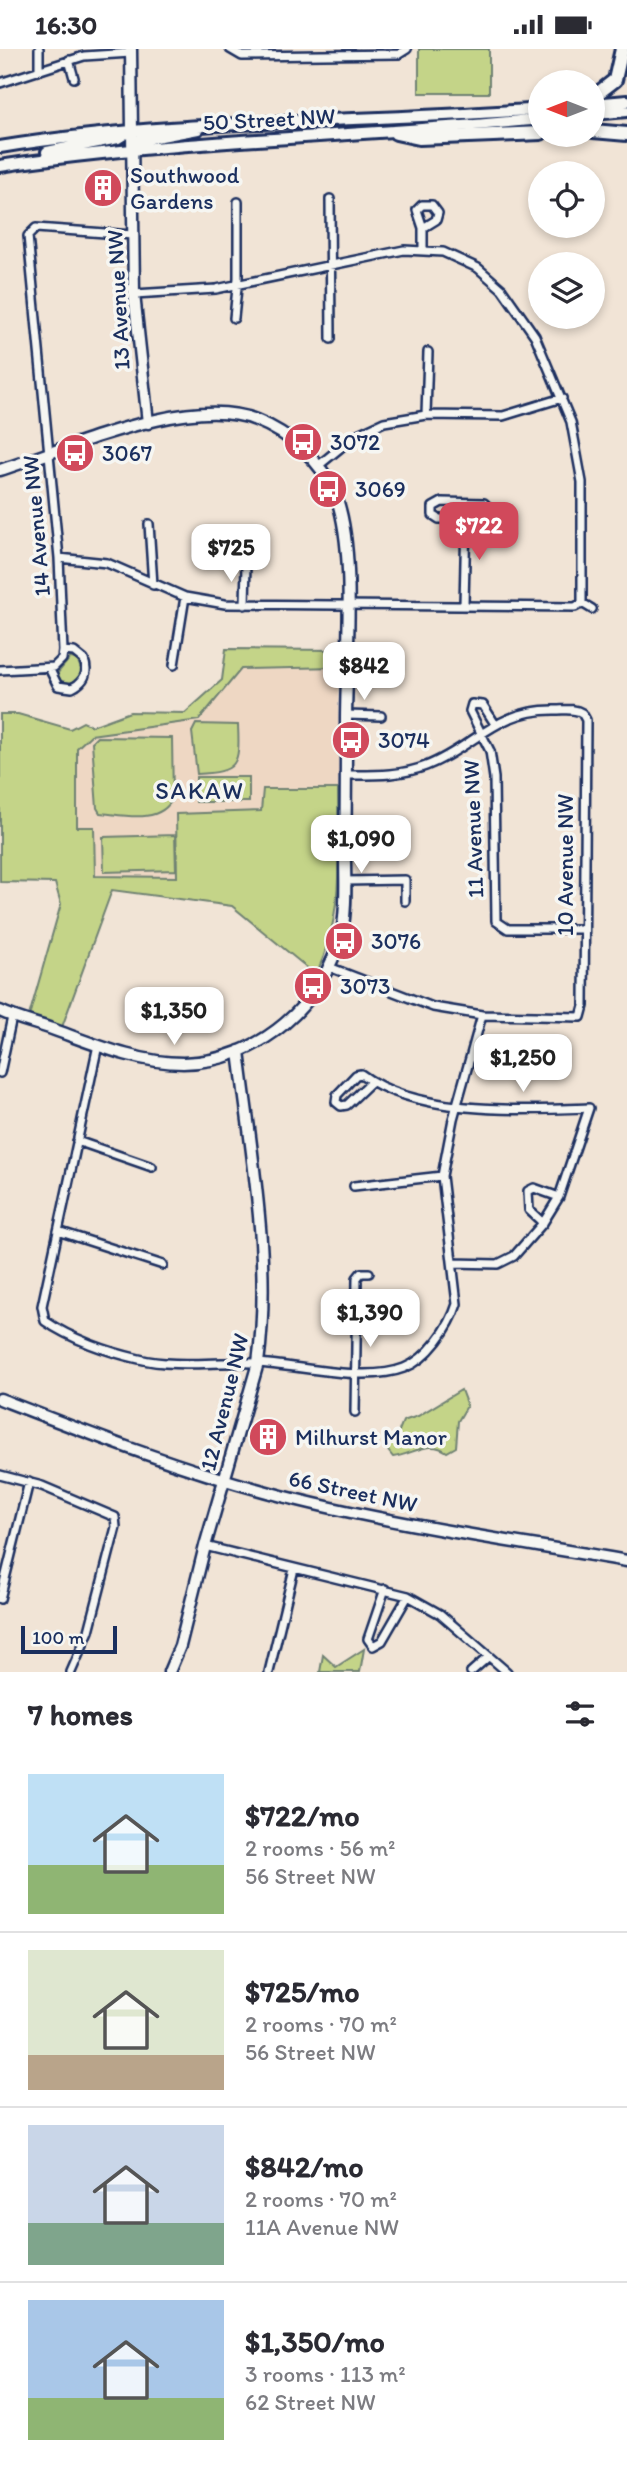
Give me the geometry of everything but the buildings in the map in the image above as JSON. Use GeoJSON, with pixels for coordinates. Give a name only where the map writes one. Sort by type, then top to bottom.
{"type":"FeatureCollection","features":[{"type":"Feature","properties":{"kind":"highway"},"geometry":{"type":"LineString","coordinates":[[606,87],[615,80],[622,49]]}},
{"type":"Feature","properties":{"kind":"highway"},"geometry":{"type":"LineString","coordinates":[[606,132],[627,134]]}},
{"type":"Feature","properties":{"kind":"highway"},"geometry":{"type":"LineString","coordinates":[[396,133],[419,138],[528,134]]}},
{"type":"Feature","properties":{"kind":"main road"},"geometry":{"type":"LineString","coordinates":[[606,103],[627,101]]}},
{"type":"Feature","properties":{"kind":"main road","name":"50 Street NW"},"geometry":{"type":"LineString","coordinates":[[0,146],[132,129],[228,122],[528,110]]}},
{"type":"Feature","properties":{"kind":"main road"},"geometry":{"type":"LineString","coordinates":[[606,113],[627,111]]}},
{"type":"Feature","properties":{"kind":"main road","name":"50 Street NW"},"geometry":{"type":"LineString","coordinates":[[0,166],[132,148],[396,133],[528,120]]}},
{"type":"Feature","properties":{"kind":"main road"},"geometry":{"type":"LineString","coordinates":[[132,148],[140,140],[228,122]]}},
{"type":"Feature","properties":{"kind":"main road"},"geometry":{"type":"LineString","coordinates":[[18,163],[41,154],[118,138],[132,129]]}},
{"type":"Feature","properties":{"kind":"street"},"geometry":{"type":"LineString","coordinates":[[39,49],[39,70]]}},
{"type":"Feature","properties":{"kind":"street"},"geometry":{"type":"LineString","coordinates":[[230,50],[242,56],[386,55],[402,54],[407,49]]}},
{"type":"Feature","properties":{"kind":"street"},"geometry":{"type":"LineString","coordinates":[[0,83],[90,54],[131,51]]}},
{"type":"Feature","properties":{"kind":"street","name":"13 Avenue NW"},"geometry":{"type":"LineString","coordinates":[[131,51],[134,294],[148,423]]}},
{"type":"Feature","properties":{"kind":"street"},"geometry":{"type":"LineString","coordinates":[[69,60],[74,78]]}},
{"type":"Feature","properties":{"kind":"street"},"geometry":{"type":"LineString","coordinates":[[330,199],[331,339]]}},
{"type":"Feature","properties":{"kind":"street"},"geometry":{"type":"LineString","coordinates":[[234,318],[238,202]]}},
{"type":"Feature","properties":{"kind":"street","name":"14 Avenue NW"},"geometry":{"type":"LineString","coordinates":[[63,654],[59,558],[27,240],[29,232],[40,228],[133,235]]}},
{"type":"Feature","properties":{"kind":"street"},"geometry":{"type":"LineString","coordinates":[[423,228],[423,250]]}},
{"type":"Feature","properties":{"kind":"street"},"geometry":{"type":"LineString","coordinates":[[134,294],[188,292],[236,285],[397,251],[423,250],[451,254],[468,262],[502,289],[535,336],[562,398],[580,465],[582,603]]}},
{"type":"Feature","properties":{"kind":"street"},"geometry":{"type":"LineString","coordinates":[[426,415],[428,352]]}},
{"type":"Feature","properties":{"kind":"street"},"geometry":{"type":"LineString","coordinates":[[318,466],[368,428],[384,422],[426,415],[503,416],[562,398]]}},
{"type":"Feature","properties":{"kind":"street"},"geometry":{"type":"LineString","coordinates":[[0,470],[148,423],[204,411],[236,414],[278,430],[318,466],[336,496],[346,536],[345,881],[342,929],[329,967],[310,998],[289,1021],[239,1051],[215,1059],[185,1063],[148,1060],[0,1011]]}},
{"type":"Feature","properties":{"kind":"street"},"geometry":{"type":"LineString","coordinates":[[442,502],[484,503],[491,507],[491,515],[486,519],[466,520],[439,519],[433,515],[433,507],[442,502]]}},
{"type":"Feature","properties":{"kind":"street"},"geometry":{"type":"LineString","coordinates":[[464,604],[466,520]]}},
{"type":"Feature","properties":{"kind":"street"},"geometry":{"type":"LineString","coordinates":[[149,524],[153,585]]}},
{"type":"Feature","properties":{"kind":"street"},"geometry":{"type":"LineString","coordinates":[[59,558],[107,563],[185,597],[245,605],[464,604],[575,607],[582,603]]}},
{"type":"Feature","properties":{"kind":"street"},"geometry":{"type":"LineString","coordinates":[[245,605],[246,563]]}},
{"type":"Feature","properties":{"kind":"street"},"geometry":{"type":"LineString","coordinates":[[174,666],[185,597]]}},
{"type":"Feature","properties":{"kind":"street"},"geometry":{"type":"LineString","coordinates":[[582,603],[592,609]]}},
{"type":"Feature","properties":{"kind":"street"},"geometry":{"type":"LineString","coordinates":[[0,670],[49,668],[58,664],[63,654],[78,654],[84,660],[84,679],[72,688],[61,687],[52,679],[49,668]]}},
{"type":"Feature","properties":{"kind":"street","name":"11 Avenue NW"},"geometry":{"type":"LineString","coordinates":[[495,724],[484,705],[472,704],[470,711],[490,751],[494,778],[495,915],[499,925],[508,929],[584,929]]}},
{"type":"Feature","properties":{"kind":"street","name":"10 Avenue NW"},"geometry":{"type":"LineString","coordinates":[[482,1015],[581,1017],[584,1006],[586,720],[582,713],[575,710],[540,710],[495,724]]}},
{"type":"Feature","properties":{"kind":"street"},"geometry":{"type":"LineString","coordinates":[[346,715],[381,716]]}},
{"type":"Feature","properties":{"kind":"street"},"geometry":{"type":"LineString","coordinates":[[346,775],[393,775],[420,769],[436,762],[495,724]]}},
{"type":"Feature","properties":{"kind":"street"},"geometry":{"type":"LineString","coordinates":[[345,881],[405,880],[405,901]]}},
{"type":"Feature","properties":{"kind":"street"},"geometry":{"type":"LineString","coordinates":[[97,1045],[42,1306],[42,1317],[51,1325],[108,1349],[154,1362],[258,1363],[356,1372],[390,1372],[409,1366],[421,1358],[452,1320],[458,1294],[442,1176],[456,1107],[482,1015],[433,1007],[329,967]]}},
{"type":"Feature","properties":{"kind":"street"},"geometry":{"type":"LineString","coordinates":[[0,1073],[12,1017]]}},
{"type":"Feature","properties":{"kind":"street","name":"12 Avenue NW"},"geometry":{"type":"LineString","coordinates":[[169,1672],[180,1646],[205,1546],[258,1363],[264,1276],[239,1051]]}},
{"type":"Feature","properties":{"kind":"street"},"geometry":{"type":"LineString","coordinates":[[370,1083],[347,1105],[341,1106],[336,1102],[337,1095],[356,1075],[364,1075],[370,1083],[456,1107],[589,1108],[559,1197],[543,1223],[514,1256],[498,1264],[453,1263]]}},
{"type":"Feature","properties":{"kind":"street"},"geometry":{"type":"LineString","coordinates":[[77,1141],[152,1167]]}},
{"type":"Feature","properties":{"kind":"street"},"geometry":{"type":"LineString","coordinates":[[354,1186],[442,1176]]}},
{"type":"Feature","properties":{"kind":"street"},"geometry":{"type":"LineString","coordinates":[[543,1223],[529,1210],[526,1199],[528,1191],[534,1188],[559,1197]]}},
{"type":"Feature","properties":{"kind":"street"},"geometry":{"type":"LineString","coordinates":[[58,1231],[163,1265]]}},
{"type":"Feature","properties":{"kind":"street"},"geometry":{"type":"LineString","coordinates":[[355,1412],[357,1278],[361,1273],[369,1273]]}},
{"type":"Feature","properties":{"kind":"street"},"geometry":{"type":"LineString","coordinates":[[154,1362],[154,1372]]}},
{"type":"Feature","properties":{"kind":"street","name":"66 Street NW"},"geometry":{"type":"LineString","coordinates":[[0,1399],[162,1461],[224,1481],[365,1515],[627,1561]]}},
{"type":"Feature","properties":{"kind":"street"},"geometry":{"type":"LineString","coordinates":[[0,1475],[29,1482],[115,1517],[116,1527],[93,1618],[71,1672]]}},
{"type":"Feature","properties":{"kind":"street"},"geometry":{"type":"LineString","coordinates":[[0,1599],[29,1482]]}},
{"type":"Feature","properties":{"kind":"street"},"geometry":{"type":"LineString","coordinates":[[205,1546],[408,1596],[440,1613],[507,1672]]}},
{"type":"Feature","properties":{"kind":"street"},"geometry":{"type":"LineString","coordinates":[[270,1672],[294,1569]]}},
{"type":"Feature","properties":{"kind":"street"},"geometry":{"type":"LineString","coordinates":[[385,1590],[368,1639],[373,1646],[382,1641],[408,1596]]}},
{"type":"Feature","properties":{"kind":"street"},"geometry":{"type":"LineString","coordinates":[[471,1672],[488,1657]]}},
{"type":"Feature","properties":{"kind":"shaded area"},"geometry":{"type":"Polygon","coordinates":[[[338,667],[338,789],[263,789],[262,811],[177,814],[178,877],[95,876],[94,828],[77,828],[77,748],[91,736],[199,720],[240,669],[338,667]]]}},
{"type":"Feature","properties":{"kind":"green space"},"geometry":{"type":"Polygon","coordinates":[[[419,49],[489,49],[489,93],[419,93],[419,49]]]}},
{"type":"Feature","properties":{"kind":"green space"},"geometry":{"type":"Polygon","coordinates":[[[226,649],[337,650],[338,667],[241,669],[199,720],[91,735],[77,748],[77,827],[94,827],[95,876],[177,877],[176,814],[261,811],[263,789],[338,789],[339,861],[336,906],[332,929],[316,975],[232,906],[112,890],[62,1027],[29,1016],[61,904],[55,883],[0,882],[0,714],[18,714],[70,729],[83,722],[92,726],[130,712],[185,713],[222,680],[226,649]]]}},
{"type":"Feature","properties":{"kind":"green space"},"geometry":{"type":"Polygon","coordinates":[[[70,658],[77,659],[82,671],[78,680],[68,684],[58,680],[56,675],[70,658]]]}},
{"type":"Feature","properties":{"kind":"green space"},"geometry":{"type":"Polygon","coordinates":[[[196,724],[238,725],[238,749],[234,764],[221,771],[197,774],[192,732],[196,724]]]}},
{"type":"Feature","properties":{"kind":"green space"},"geometry":{"type":"Polygon","coordinates":[[[97,737],[172,738],[173,798],[167,806],[150,815],[100,813],[97,808],[92,742],[97,737]]]}},
{"type":"Feature","properties":{"kind":"green space"},"geometry":{"type":"Polygon","coordinates":[[[196,777],[249,777],[249,802],[196,802],[196,777]]]}},
{"type":"Feature","properties":{"kind":"green space"},"geometry":{"type":"Polygon","coordinates":[[[175,835],[176,870],[104,872],[103,837],[175,835]]]}},
{"type":"Feature","properties":{"kind":"green space"},"geometry":{"type":"Polygon","coordinates":[[[461,1390],[467,1406],[458,1421],[456,1447],[447,1452],[440,1448],[427,1447],[393,1457],[385,1447],[396,1438],[403,1421],[418,1416],[461,1390]]]}},
{"type":"Feature","properties":{"kind":"green space"},"geometry":{"type":"Polygon","coordinates":[[[364,1649],[360,1672],[320,1672],[323,1655],[336,1667],[364,1649]]]}},
{"type":"Feature","properties":{"kind":"place","name":"Southwood Gardens"},"geometry":{"type":"Point","coordinates":[103,188]}},
{"type":"Feature","properties":{"kind":"place","name":"3072"},"geometry":{"type":"Point","coordinates":[303,442]}},
{"type":"Feature","properties":{"kind":"place","name":"3067"},"geometry":{"type":"Point","coordinates":[75,453]}},
{"type":"Feature","properties":{"kind":"place","name":"3069"},"geometry":{"type":"Point","coordinates":[328,489]}},
{"type":"Feature","properties":{"kind":"place","name":"3074"},"geometry":{"type":"Point","coordinates":[351,740]}},
{"type":"Feature","properties":{"kind":"place","name":"3076"},"geometry":{"type":"Point","coordinates":[344,941]}},
{"type":"Feature","properties":{"kind":"place","name":"3073"},"geometry":{"type":"Point","coordinates":[313,986]}},
{"type":"Feature","properties":{"kind":"place","name":"Milhurst Manor"},"geometry":{"type":"Point","coordinates":[268,1437]}},
{"type":"Feature","properties":{"kind":"district","name":"SAKAW"},"geometry":{"type":"Point","coordinates":[200,790]}}]}
